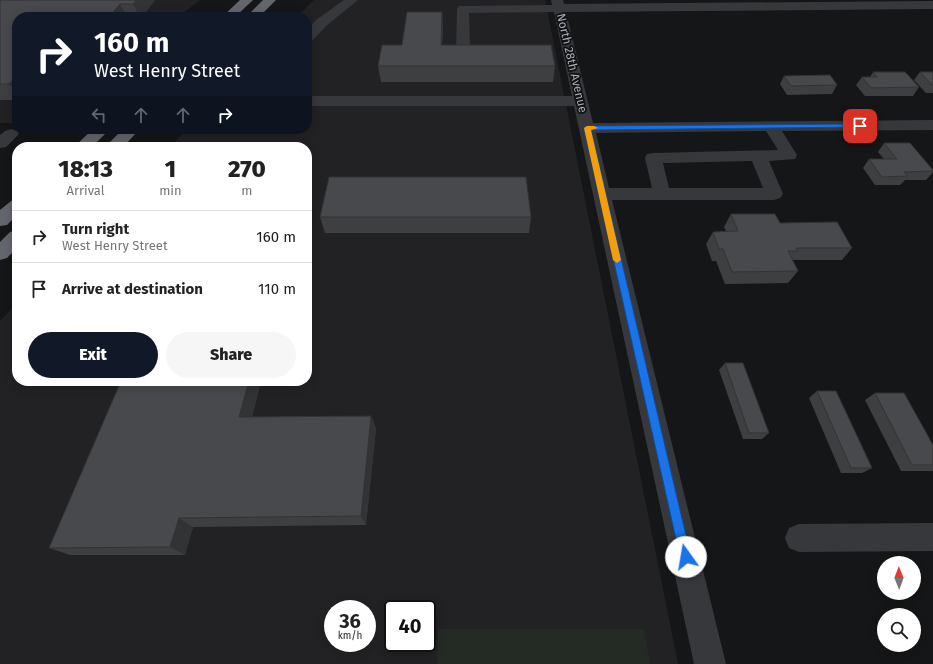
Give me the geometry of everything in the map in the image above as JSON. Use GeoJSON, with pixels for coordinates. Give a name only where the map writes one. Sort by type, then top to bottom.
{"type":"FeatureCollection","features":[{"type":"Feature","properties":{"kind":"highway"},"geometry":{"type":"LineString","coordinates":[[234,12],[247,0]]}},
{"type":"Feature","properties":{"kind":"highway"},"geometry":{"type":"LineString","coordinates":[[257,12],[270,0]]}},
{"type":"Feature","properties":{"kind":"highway"},"geometry":{"type":"LineString","coordinates":[[88,142],[96,134]]}},
{"type":"Feature","properties":{"kind":"highway"},"geometry":{"type":"LineString","coordinates":[[118,142],[127,134]]}},
{"type":"Feature","properties":{"kind":"highway"},"geometry":{"type":"LineString","coordinates":[[0,220],[12,209]]}},
{"type":"Feature","properties":{"kind":"highway"},"geometry":{"type":"LineString","coordinates":[[0,253],[12,242]]}},
{"type":"Feature","properties":{"kind":"street"},"geometry":{"type":"LineString","coordinates":[[312,33],[322,23],[352,0]]}},
{"type":"Feature","properties":{"kind":"street"},"geometry":{"type":"LineString","coordinates":[[499,54],[463,54],[463,9],[558,4],[933,5]]}},
{"type":"Feature","properties":{"kind":"street","name":"North 28th Avenue"},"geometry":{"type":"LineString","coordinates":[[558,4],[565,54],[581,101],[710,664]]}},
{"type":"Feature","properties":{"kind":"street"},"geometry":{"type":"LineString","coordinates":[[312,101],[581,101]]}},
{"type":"Feature","properties":{"kind":"street"},"geometry":{"type":"LineString","coordinates":[[587,128],[933,125]]}},
{"type":"Feature","properties":{"kind":"street"},"geometry":{"type":"LineString","coordinates":[[662,194],[653,158],[789,154],[771,127]]}},
{"type":"Feature","properties":{"kind":"street"},"geometry":{"type":"LineString","coordinates":[[602,194],[774,194],[758,155]]}},
{"type":"Feature","properties":{"kind":"street"},"geometry":{"type":"LineString","coordinates":[[799,538],[933,537]]}},
{"type":"Feature","properties":{"kind":"shaded area"},"geometry":{"type":"Polygon","coordinates":[[[0,0],[200,0],[184,12],[12,12],[12,123],[0,123],[0,0]]]}},
{"type":"Feature","properties":{"kind":"shaded area"},"geometry":{"type":"Polygon","coordinates":[[[314,0],[545,0],[678,664],[0,664],[0,321],[12,308],[12,386],[312,386],[312,142],[175,142],[182,134],[312,134],[312,12],[302,12],[314,0]]]}},
{"type":"Feature","properties":{"kind":"shaded area"},"geometry":{"type":"Polygon","coordinates":[[[438,629],[644,629],[650,664],[437,664],[438,629]]]}},
{"type":"Feature","properties":{"kind":"building"},"geometry":{"type":"Polygon","coordinates":[[[0,0],[136,0],[133,4],[120,4],[113,12],[12,12],[12,81],[9,84],[0,84],[0,0]]]}},
{"type":"Feature","properties":{"kind":"building"},"geometry":{"type":"Polygon","coordinates":[[[407,12],[442,12],[441,45],[551,45],[555,66],[378,66],[382,45],[402,45],[407,12]]]}},
{"type":"Feature","properties":{"kind":"building"},"geometry":{"type":"Polygon","coordinates":[[[873,72],[905,72],[919,87],[871,88],[862,77],[877,77],[873,72]]]}},
{"type":"Feature","properties":{"kind":"building"},"geometry":{"type":"Polygon","coordinates":[[[920,72],[933,72],[933,85],[932,85],[920,72]]]}},
{"type":"Feature","properties":{"kind":"building"},"geometry":{"type":"Polygon","coordinates":[[[830,75],[837,85],[791,86],[784,76],[830,75]]]}},
{"type":"Feature","properties":{"kind":"building"},"geometry":{"type":"Polygon","coordinates":[[[884,143],[910,143],[933,171],[904,172],[908,176],[882,177],[869,159],[897,159],[884,143]]]}},
{"type":"Feature","properties":{"kind":"building"},"geometry":{"type":"Polygon","coordinates":[[[329,177],[526,177],[531,217],[320,217],[329,177]]]}},
{"type":"Feature","properties":{"kind":"building"},"geometry":{"type":"Polygon","coordinates":[[[731,214],[775,214],[780,223],[837,222],[852,248],[796,248],[798,251],[788,251],[798,271],[732,272],[723,249],[719,249],[713,232],[738,231],[731,214]]]}},
{"type":"Feature","properties":{"kind":"building"},"geometry":{"type":"Polygon","coordinates":[[[725,363],[743,363],[769,433],[749,433],[725,363]]]}},
{"type":"Feature","properties":{"kind":"building"},"geometry":{"type":"Polygon","coordinates":[[[119,386],[248,386],[239,417],[371,416],[361,516],[179,518],[170,547],[49,548],[119,386]]]}},
{"type":"Feature","properties":{"kind":"building"},"geometry":{"type":"Polygon","coordinates":[[[817,391],[836,391],[872,468],[851,468],[817,391]]]}},
{"type":"Feature","properties":{"kind":"building"},"geometry":{"type":"Polygon","coordinates":[[[875,393],[904,393],[933,445],[933,465],[912,465],[875,393]]]}},
{"type":"Feature","properties":{"kind":"slow traffic"},"geometry":{"type":"LineString","coordinates":[[594,128],[587,128],[617,260]]}},
{"type":"Feature","properties":{"kind":"route"},"geometry":{"type":"LineString","coordinates":[[686,557],[587,128],[860,126]]}}]}
